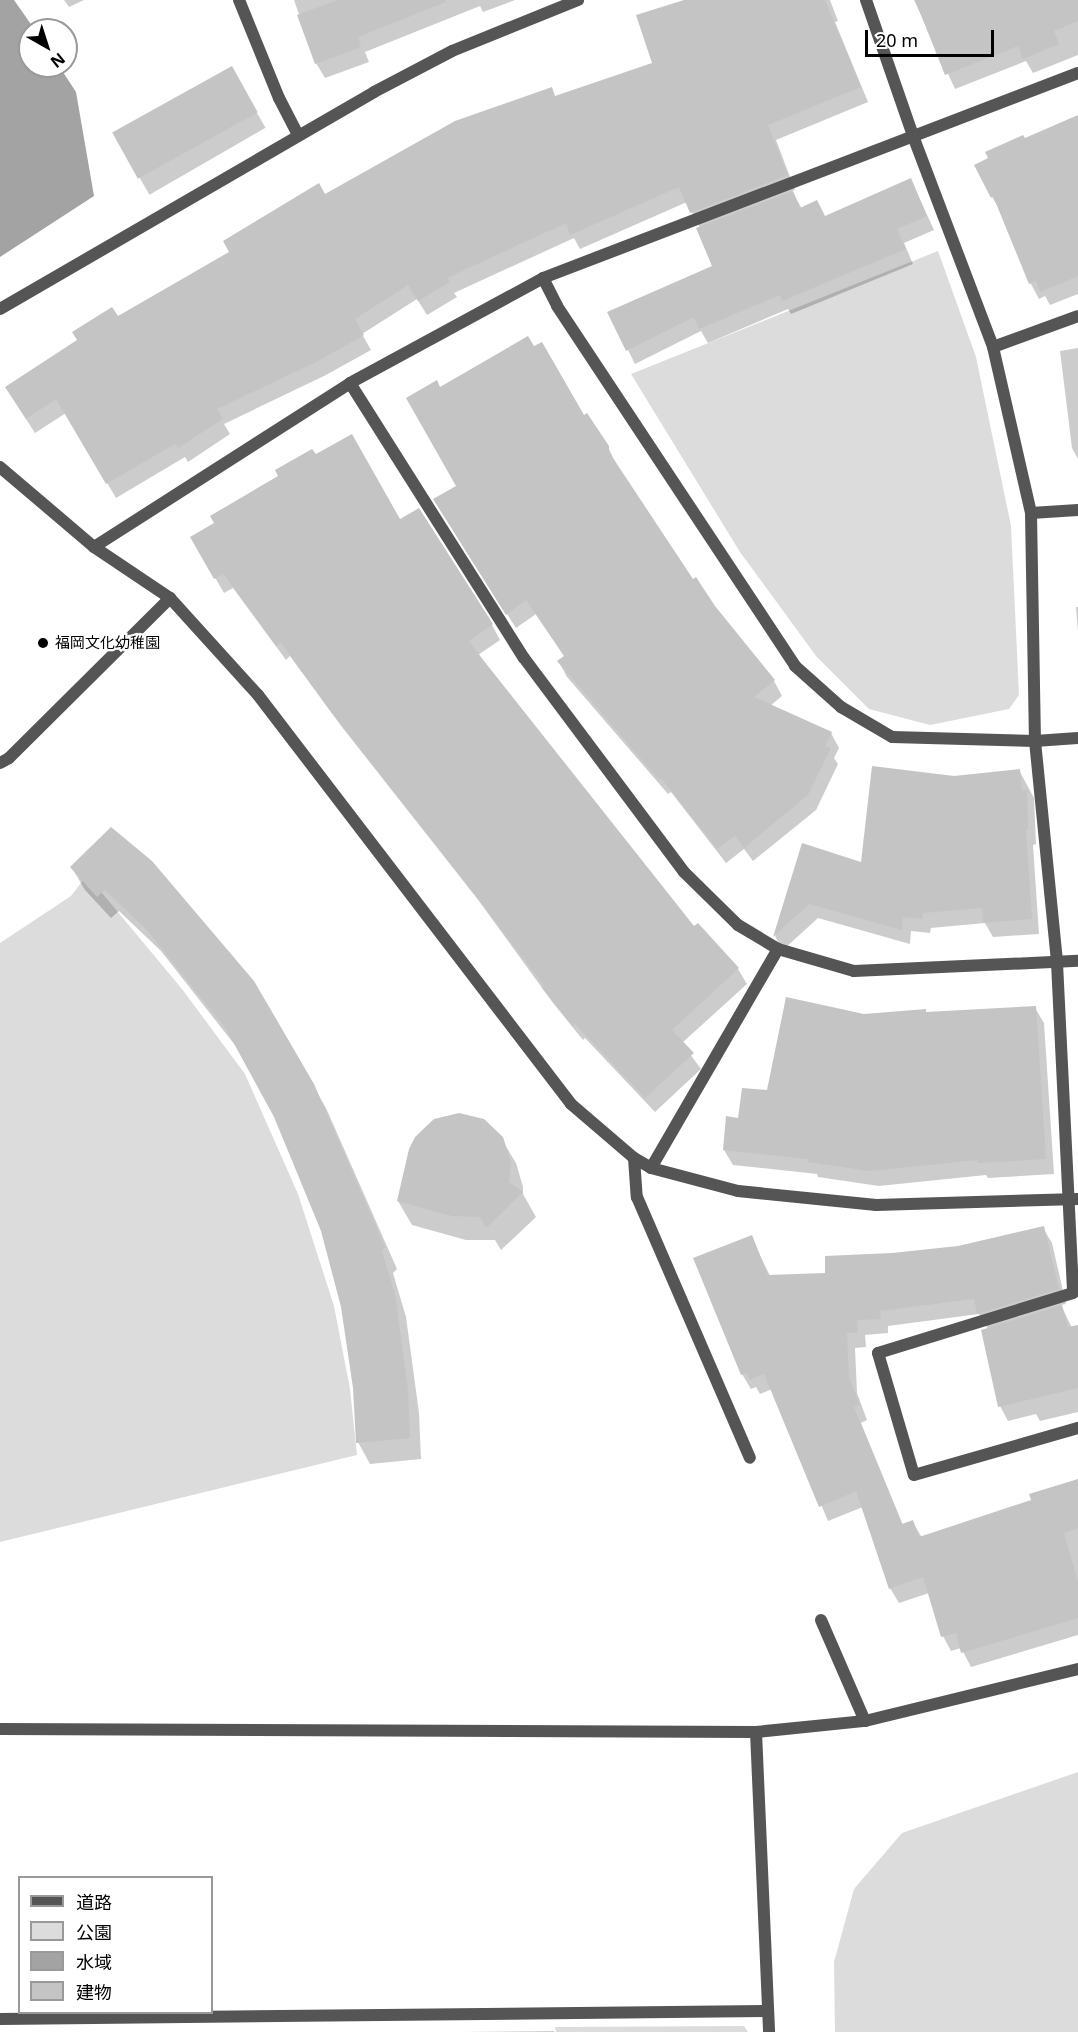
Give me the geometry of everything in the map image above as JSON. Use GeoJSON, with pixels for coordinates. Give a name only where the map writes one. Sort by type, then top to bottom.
{"type":"FeatureCollection","features":[{"type":"Feature","properties":{"kind":"street"},"geometry":{"type":"LineString","coordinates":[[239,0],[279,99],[298,135]]}},
{"type":"Feature","properties":{"kind":"street"},"geometry":{"type":"LineString","coordinates":[[0,309],[298,135],[452,51],[578,0]]}},
{"type":"Feature","properties":{"kind":"street"},"geometry":{"type":"LineString","coordinates":[[867,0],[913,136],[993,347],[1031,513],[1035,741],[1057,963],[1073,1200],[1073,1293],[878,1353],[914,1475],[1078,1428]]}},
{"type":"Feature","properties":{"kind":"street"},"geometry":{"type":"LineString","coordinates":[[94,547],[350,384],[543,278],[1078,73]]}},
{"type":"Feature","properties":{"kind":"street"},"geometry":{"type":"LineString","coordinates":[[543,278],[557,306],[795,666],[841,707],[892,737],[1035,741],[1078,738]]}},
{"type":"Feature","properties":{"kind":"street"},"geometry":{"type":"LineString","coordinates":[[993,347],[1078,316]]}},
{"type":"Feature","properties":{"kind":"street"},"geometry":{"type":"LineString","coordinates":[[350,384],[524,658],[684,872],[738,925],[778,949],[854,971],[1078,961]]}},
{"type":"Feature","properties":{"kind":"street"},"geometry":{"type":"LineString","coordinates":[[0,467],[94,547],[170,598],[258,695],[571,1104],[633,1158],[651,1168],[738,1191],[876,1205],[1073,1200]]}},
{"type":"Feature","properties":{"kind":"street"},"geometry":{"type":"LineString","coordinates":[[1031,513],[1078,510]]}},
{"type":"Feature","properties":{"kind":"street"},"geometry":{"type":"LineString","coordinates":[[0,763],[9,758],[170,598]]}},
{"type":"Feature","properties":{"kind":"street"},"geometry":{"type":"LineString","coordinates":[[651,1168],[778,949]]}},
{"type":"Feature","properties":{"kind":"street"},"geometry":{"type":"LineString","coordinates":[[633,1158],[637,1197],[750,1458]]}},
{"type":"Feature","properties":{"kind":"street"},"geometry":{"type":"LineString","coordinates":[[821,1620],[865,1721]]}},
{"type":"Feature","properties":{"kind":"street"},"geometry":{"type":"LineString","coordinates":[[0,1729],[756,1732],[865,1721],[1078,1669]]}},
{"type":"Feature","properties":{"kind":"street"},"geometry":{"type":"LineString","coordinates":[[756,1732],[769,2032]]}},
{"type":"Feature","properties":{"kind":"street"},"geometry":{"type":"LineString","coordinates":[[0,2019],[768,2011]]}},
{"type":"Feature","properties":{"kind":"green space"},"geometry":{"type":"Polygon","coordinates":[[[938,251],[976,357],[1011,526],[1019,695],[1009,709],[930,725],[869,709],[816,656],[740,552],[631,374],[938,251]]]}},
{"type":"Feature","properties":{"kind":"green space"},"geometry":{"type":"Polygon","coordinates":[[[87,875],[182,989],[245,1074],[298,1194],[334,1306],[350,1389],[357,1455],[0,1542],[0,943],[71,896],[87,875]]]}},
{"type":"Feature","properties":{"kind":"green space"},"geometry":{"type":"Polygon","coordinates":[[[1078,1772],[1078,2032],[835,2032],[834,1962],[854,1889],[902,1833],[1078,1772]]]}},
{"type":"Feature","properties":{"kind":"green space"},"geometry":{"type":"Polygon","coordinates":[[[744,2026],[748,2032],[556,2032],[555,2027],[744,2026]]]}},
{"type":"Feature","properties":{"kind":"water"},"geometry":{"type":"Polygon","coordinates":[[[0,0],[14,0],[27,18],[18,18],[18,78],[67,78],[76,92],[94,196],[0,257],[0,0]]]}},
{"type":"Feature","properties":{"kind":"building"},"geometry":{"type":"Polygon","coordinates":[[[338,0],[445,0],[446,2],[358,37],[361,47],[315,64],[297,15],[338,0]]]}},
{"type":"Feature","properties":{"kind":"building"},"geometry":{"type":"Polygon","coordinates":[[[684,0],[825,0],[861,87],[768,125],[788,175],[690,213],[679,187],[570,235],[566,223],[447,278],[450,282],[418,301],[408,285],[355,319],[364,335],[318,361],[217,409],[223,419],[178,448],[175,444],[106,484],[56,399],[26,419],[5,387],[77,340],[72,332],[112,307],[118,316],[229,252],[223,241],[319,183],[325,194],[455,121],[552,87],[555,96],[652,63],[636,15],[684,0]]]}},
{"type":"Feature","properties":{"kind":"building"},"geometry":{"type":"Polygon","coordinates":[[[915,0],[1078,0],[1078,21],[1054,31],[1059,44],[1023,59],[1018,46],[945,75],[915,0]]]}},
{"type":"Feature","properties":{"kind":"building"},"geometry":{"type":"Polygon","coordinates":[[[232,66],[258,112],[138,179],[112,132],[232,66]]]}},
{"type":"Feature","properties":{"kind":"building"},"geometry":{"type":"Polygon","coordinates":[[[1078,115],[1078,276],[1040,292],[1036,281],[1029,284],[993,196],[991,198],[974,165],[988,158],[985,152],[1078,115]]]}},
{"type":"Feature","properties":{"kind":"building"},"geometry":{"type":"Polygon","coordinates":[[[911,178],[927,216],[897,229],[906,249],[782,301],[780,295],[699,329],[694,317],[626,351],[607,312],[712,266],[696,228],[793,191],[800,208],[817,200],[825,216],[911,178]]]}},
{"type":"Feature","properties":{"kind":"building"},"geometry":{"type":"Polygon","coordinates":[[[528,336],[534,346],[542,342],[584,415],[587,413],[609,446],[609,452],[693,579],[696,577],[715,606],[775,680],[754,697],[832,732],[825,746],[831,748],[808,795],[744,848],[735,836],[717,849],[661,778],[659,780],[557,661],[564,656],[526,600],[506,615],[433,499],[456,486],[406,398],[437,380],[440,387],[528,336]]]}},
{"type":"Feature","properties":{"kind":"building"},"geometry":{"type":"Polygon","coordinates":[[[352,434],[400,519],[419,508],[493,624],[469,641],[694,926],[698,923],[739,968],[672,1030],[694,1053],[645,1098],[575,1024],[573,1026],[542,988],[544,986],[331,712],[281,643],[276,646],[224,574],[214,579],[190,537],[214,523],[210,516],[278,476],[275,470],[312,449],[316,454],[352,434]]]}},
{"type":"Feature","properties":{"kind":"building"},"geometry":{"type":"Polygon","coordinates":[[[872,766],[954,776],[1020,769],[1022,791],[1027,790],[1028,830],[1026,830],[1032,919],[983,923],[982,908],[923,913],[922,919],[903,917],[902,930],[809,904],[773,937],[802,843],[861,862],[872,766]]]}},
{"type":"Feature","properties":{"kind":"building"},"geometry":{"type":"Polygon","coordinates":[[[111,827],[152,861],[254,981],[314,1084],[385,1247],[382,1251],[395,1294],[408,1390],[410,1438],[356,1443],[353,1388],[341,1307],[321,1231],[274,1117],[226,1029],[146,929],[105,890],[97,897],[70,867],[111,827]]]}},
{"type":"Feature","properties":{"kind":"building"},"geometry":{"type":"Polygon","coordinates":[[[786,997],[864,1014],[926,1009],[926,1012],[1036,1006],[1046,1159],[978,1163],[977,1160],[870,1171],[808,1162],[808,1159],[723,1150],[726,1116],[738,1118],[742,1088],[767,1090],[786,997]]]}},
{"type":"Feature","properties":{"kind":"building"},"geometry":{"type":"Polygon","coordinates":[[[459,1113],[484,1119],[503,1137],[511,1162],[509,1182],[523,1192],[486,1228],[480,1217],[452,1216],[397,1201],[409,1149],[415,1137],[434,1119],[459,1113]]]}},
{"type":"Feature","properties":{"kind":"building"},"geometry":{"type":"Polygon","coordinates":[[[1044,1226],[1059,1289],[977,1314],[974,1299],[880,1311],[881,1319],[857,1320],[858,1332],[847,1333],[849,1377],[860,1405],[854,1407],[902,1524],[913,1520],[919,1537],[1031,1500],[1029,1494],[1078,1479],[1078,1528],[1064,1533],[1078,1582],[1078,1618],[961,1653],[956,1633],[941,1637],[923,1577],[889,1589],[856,1491],[819,1507],[764,1374],[750,1380],[747,1373],[741,1375],[693,1258],[752,1235],[768,1275],[825,1273],[825,1256],[892,1253],[958,1246],[1044,1226]]]}},
{"type":"Feature","properties":{"kind":"building"},"geometry":{"type":"Polygon","coordinates":[[[1062,1305],[1068,1327],[1078,1325],[1078,1388],[998,1407],[981,1330],[1062,1305]]]}},
{"type":"Feature","properties":{"kind":"place","name":"福岡文化幼稚園"},"geometry":{"type":"Point","coordinates":[43,643]}}]}
